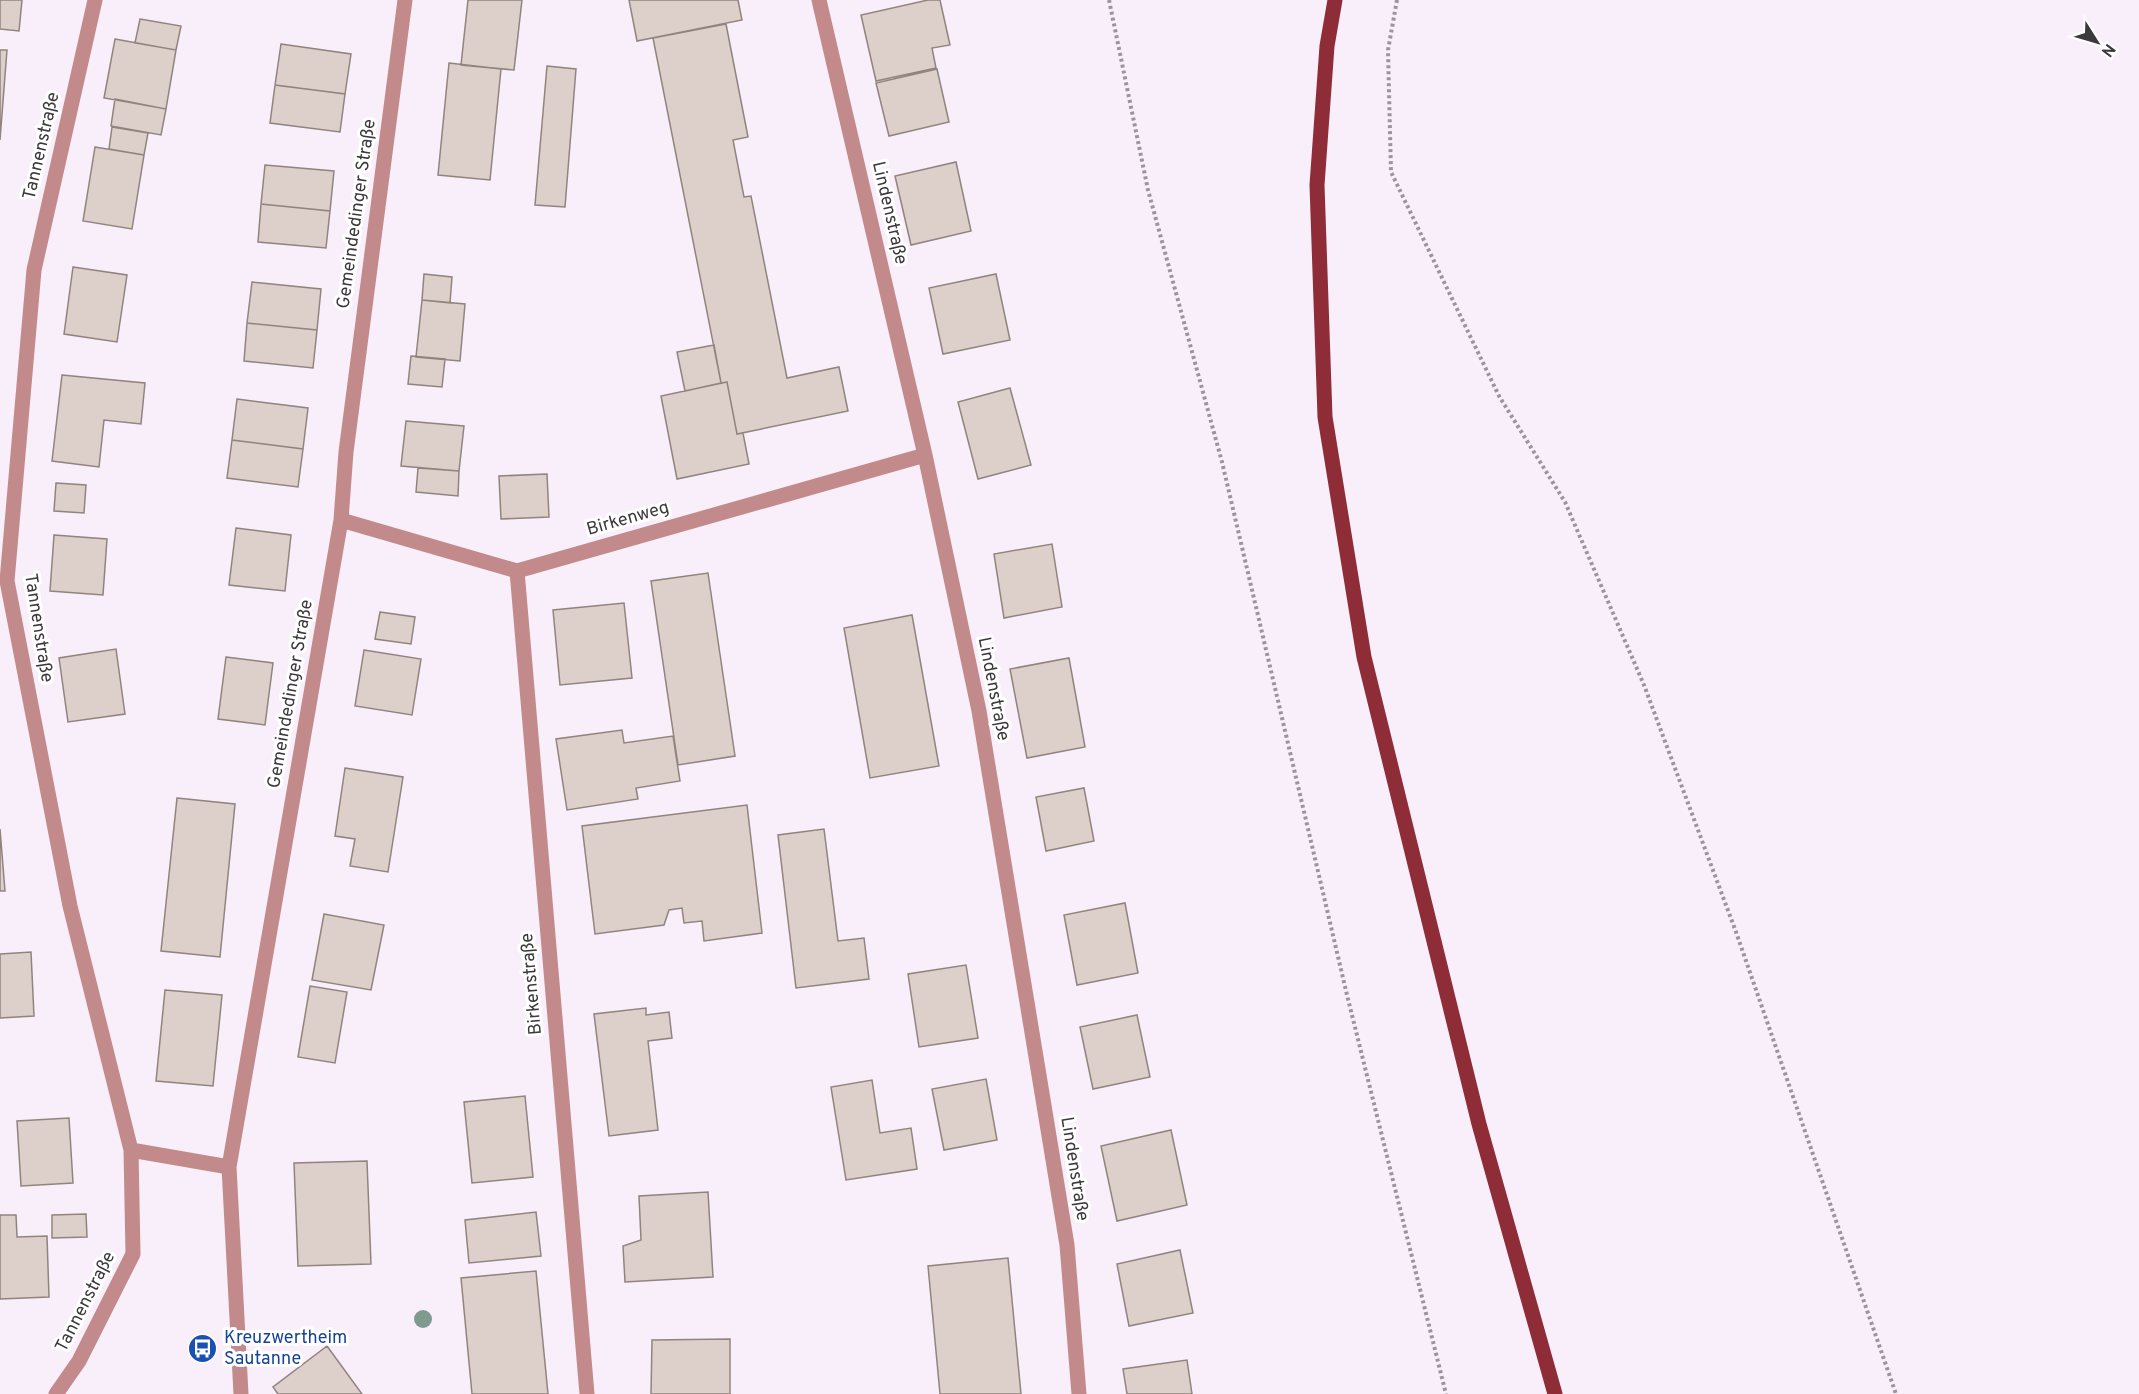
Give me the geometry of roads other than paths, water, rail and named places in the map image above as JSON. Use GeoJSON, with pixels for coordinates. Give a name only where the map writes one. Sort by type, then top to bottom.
{"type":"FeatureCollection","features":[{"type":"Feature","properties":{"kind":"main road"},"geometry":{"type":"LineString","coordinates":[[1335,0],[1327,46],[1317,185],[1325,417],[1364,657],[1479,1124],[1555,1394]]}},
{"type":"Feature","properties":{"kind":"street","name":"Tannenstraße"},"geometry":{"type":"LineString","coordinates":[[56,1394],[79,1360],[133,1254],[131,1150],[70,906],[7,581],[34,270],[95,0]]}},
{"type":"Feature","properties":{"kind":"street","name":"Gemeindedinger Straße"},"geometry":{"type":"LineString","coordinates":[[240,1394],[229,1167],[341,520],[346,452],[405,0]]}},
{"type":"Feature","properties":{"kind":"street","name":"Lindenstraße"},"geometry":{"type":"LineString","coordinates":[[819,0],[925,455],[979,711],[1067,1245],[1080,1394]]}},
{"type":"Feature","properties":{"kind":"street","name":"Birkenweg"},"geometry":{"type":"LineString","coordinates":[[517,571],[925,455]]}},
{"type":"Feature","properties":{"kind":"street"},"geometry":{"type":"LineString","coordinates":[[341,520],[517,571]]}},
{"type":"Feature","properties":{"kind":"street","name":"Birkenstraße"},"geometry":{"type":"LineString","coordinates":[[517,571],[586,1394]]}},
{"type":"Feature","properties":{"kind":"street"},"geometry":{"type":"LineString","coordinates":[[131,1150],[229,1167]]}},
{"type":"Feature","properties":{"kind":"place","name":"Kreuzwertheim Sautanne"},"geometry":{"type":"Point","coordinates":[203,1348]}}]}
